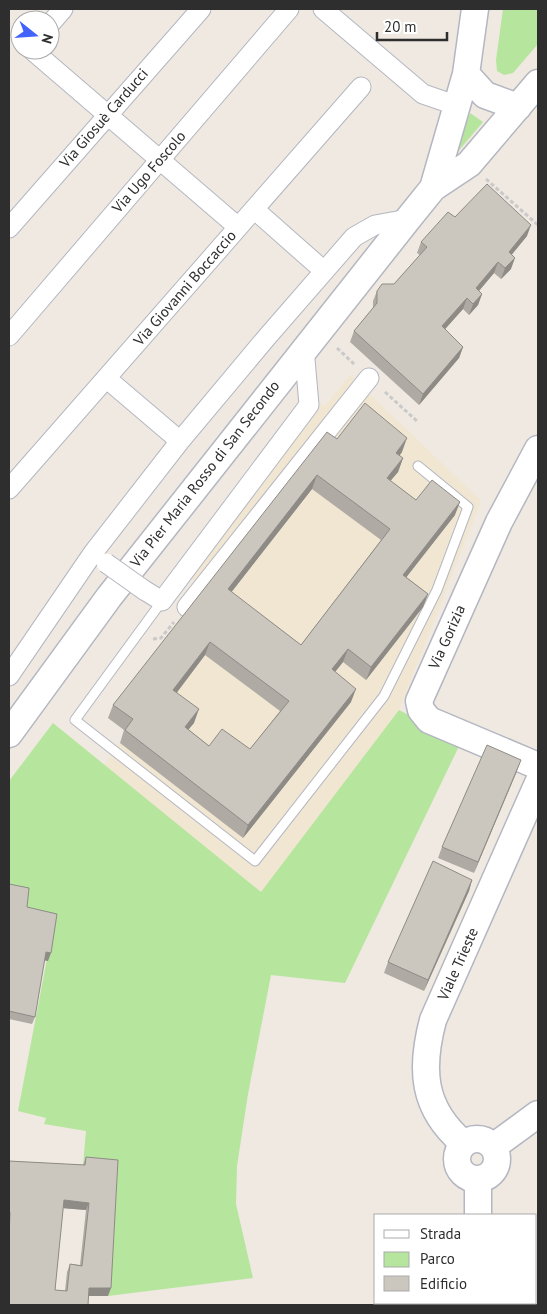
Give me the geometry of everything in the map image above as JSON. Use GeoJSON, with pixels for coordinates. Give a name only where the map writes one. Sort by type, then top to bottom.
{"type":"FeatureCollection","features":[{"type":"Feature","properties":{"kind":"main road"},"geometry":{"type":"LineString","coordinates":[[433,188],[466,74],[475,9]]}},
{"type":"Feature","properties":{"kind":"main road"},"geometry":{"type":"LineString","coordinates":[[466,74],[485,95],[518,107]]}},
{"type":"Feature","properties":{"kind":"main road","name":"Via Pier Maria Rosso di San Secondo"},"geometry":{"type":"LineString","coordinates":[[9,734],[109,597],[304,348],[433,188],[468,164],[538,83]]}},
{"type":"Feature","properties":{"kind":"main road","name":"Via Gorizia"},"geometry":{"type":"LineString","coordinates":[[538,449],[499,522],[420,701],[421,710],[429,720],[538,766]]}},
{"type":"Feature","properties":{"kind":"main road","name":"Viale Trieste"},"geometry":{"type":"LineString","coordinates":[[463,1143],[440,1119],[430,1098],[425,1069],[427,1046],[433,1020],[538,783]]}},
{"type":"Feature","properties":{"kind":"main road"},"geometry":{"type":"LineString","coordinates":[[493,1147],[538,1114]]}},
{"type":"Feature","properties":{"kind":"main road"},"geometry":{"type":"LineString","coordinates":[[479,1139],[493,1147],[496,1155],[493,1171],[486,1177],[470,1178],[458,1167],[456,1158],[463,1143],[479,1139]]}},
{"type":"Feature","properties":{"kind":"main road"},"geometry":{"type":"LineString","coordinates":[[478,1179],[478,1214]]}},
{"type":"Feature","properties":{"kind":"street","name":"Via Giosuè Carducci"},"geometry":{"type":"LineString","coordinates":[[9,228],[201,9]]}},
{"type":"Feature","properties":{"kind":"street","name":"Via Ugo Foscolo"},"geometry":{"type":"LineString","coordinates":[[9,336],[290,9]]}},
{"type":"Feature","properties":{"kind":"street"},"geometry":{"type":"LineString","coordinates":[[323,9],[423,94],[458,106]]}},
{"type":"Feature","properties":{"kind":"street"},"geometry":{"type":"LineString","coordinates":[[43,60],[106,116],[238,227]]}},
{"type":"Feature","properties":{"kind":"street","name":"Via Giovanni Boccaccio"},"geometry":{"type":"LineString","coordinates":[[9,489],[361,86]]}},
{"type":"Feature","properties":{"kind":"street"},"geometry":{"type":"LineString","coordinates":[[254,209],[324,271]]}},
{"type":"Feature","properties":{"kind":"street"},"geometry":{"type":"LineString","coordinates":[[9,676],[99,558],[180,441],[324,271],[354,237],[375,226],[408,219]]}},
{"type":"Feature","properties":{"kind":"street"},"geometry":{"type":"LineString","coordinates":[[99,558],[162,601],[309,405],[304,348]]}},
{"type":"Feature","properties":{"kind":"street"},"geometry":{"type":"LineString","coordinates":[[106,378],[180,441]]}},
{"type":"Feature","properties":{"kind":"street"},"geometry":{"type":"LineString","coordinates":[[187,607],[369,378]]}},
{"type":"Feature","properties":{"kind":"lane"},"geometry":{"type":"LineString","coordinates":[[162,601],[74,720],[255,862],[384,696],[437,590],[468,507],[418,466]]}},
{"type":"Feature","properties":{"kind":"path"},"geometry":{"type":"LineString","coordinates":[[468,164],[538,225]]}},
{"type":"Feature","properties":{"kind":"shaded area"},"geometry":{"type":"Polygon","coordinates":[[[350,375],[481,501],[399,710],[261,893],[104,765],[128,733],[108,718],[207,591],[188,576],[321,404],[325,406],[350,375]]]}},
{"type":"Feature","properties":{"kind":"green space"},"geometry":{"type":"Polygon","coordinates":[[[503,9],[538,9],[538,44],[513,73],[504,75],[497,71],[496,60],[503,9]]]}},
{"type":"Feature","properties":{"kind":"green space"},"geometry":{"type":"Polygon","coordinates":[[[470,113],[483,122],[455,155],[470,113]]]}},
{"type":"Feature","properties":{"kind":"green space"},"geometry":{"type":"Polygon","coordinates":[[[399,710],[461,742],[345,983],[271,975],[248,1094],[237,1166],[236,1204],[253,1278],[108,1296],[116,1168],[83,1165],[86,1131],[44,1124],[46,1118],[18,1111],[54,922],[24,915],[9,892],[9,781],[53,723],[261,892],[399,710]]]}},
{"type":"Feature","properties":{"kind":"building"},"geometry":{"type":"Polygon","coordinates":[[[487,184],[531,225],[509,252],[515,258],[505,268],[498,262],[476,288],[482,294],[473,304],[467,298],[442,326],[463,347],[423,394],[354,331],[377,303],[377,291],[382,284],[394,284],[427,247],[421,242],[448,212],[455,217],[487,184]]]}},
{"type":"Feature","properties":{"kind":"building"},"geometry":{"type":"Polygon","coordinates":[[[365,403],[407,438],[396,453],[403,458],[387,478],[416,500],[432,480],[460,502],[403,575],[428,594],[371,667],[348,649],[332,669],[356,689],[248,825],[125,730],[133,719],[113,705],[327,432],[337,439],[365,403]],[[317,475],[228,589],[301,645],[390,529],[317,475]],[[210,642],[173,690],[199,709],[185,727],[209,746],[222,729],[250,749],[289,701],[210,642]]]}},
{"type":"Feature","properties":{"kind":"building"},"geometry":{"type":"Polygon","coordinates":[[[487,745],[521,760],[478,862],[442,847],[487,745]]]}},
{"type":"Feature","properties":{"kind":"building"},"geometry":{"type":"Polygon","coordinates":[[[433,861],[472,880],[428,980],[388,962],[433,861]]]}},
{"type":"Feature","properties":{"kind":"building"},"geometry":{"type":"Polygon","coordinates":[[[9,884],[29,888],[27,907],[57,914],[51,953],[46,952],[35,1017],[9,1011],[9,884]]]}},
{"type":"Feature","properties":{"kind":"building"},"geometry":{"type":"Polygon","coordinates":[[[86,1157],[118,1160],[111,1288],[89,1288],[88,1305],[9,1305],[9,1161],[85,1165],[86,1157]],[[64,1200],[55,1290],[67,1291],[70,1264],[82,1266],[89,1203],[64,1200]]]}}]}
